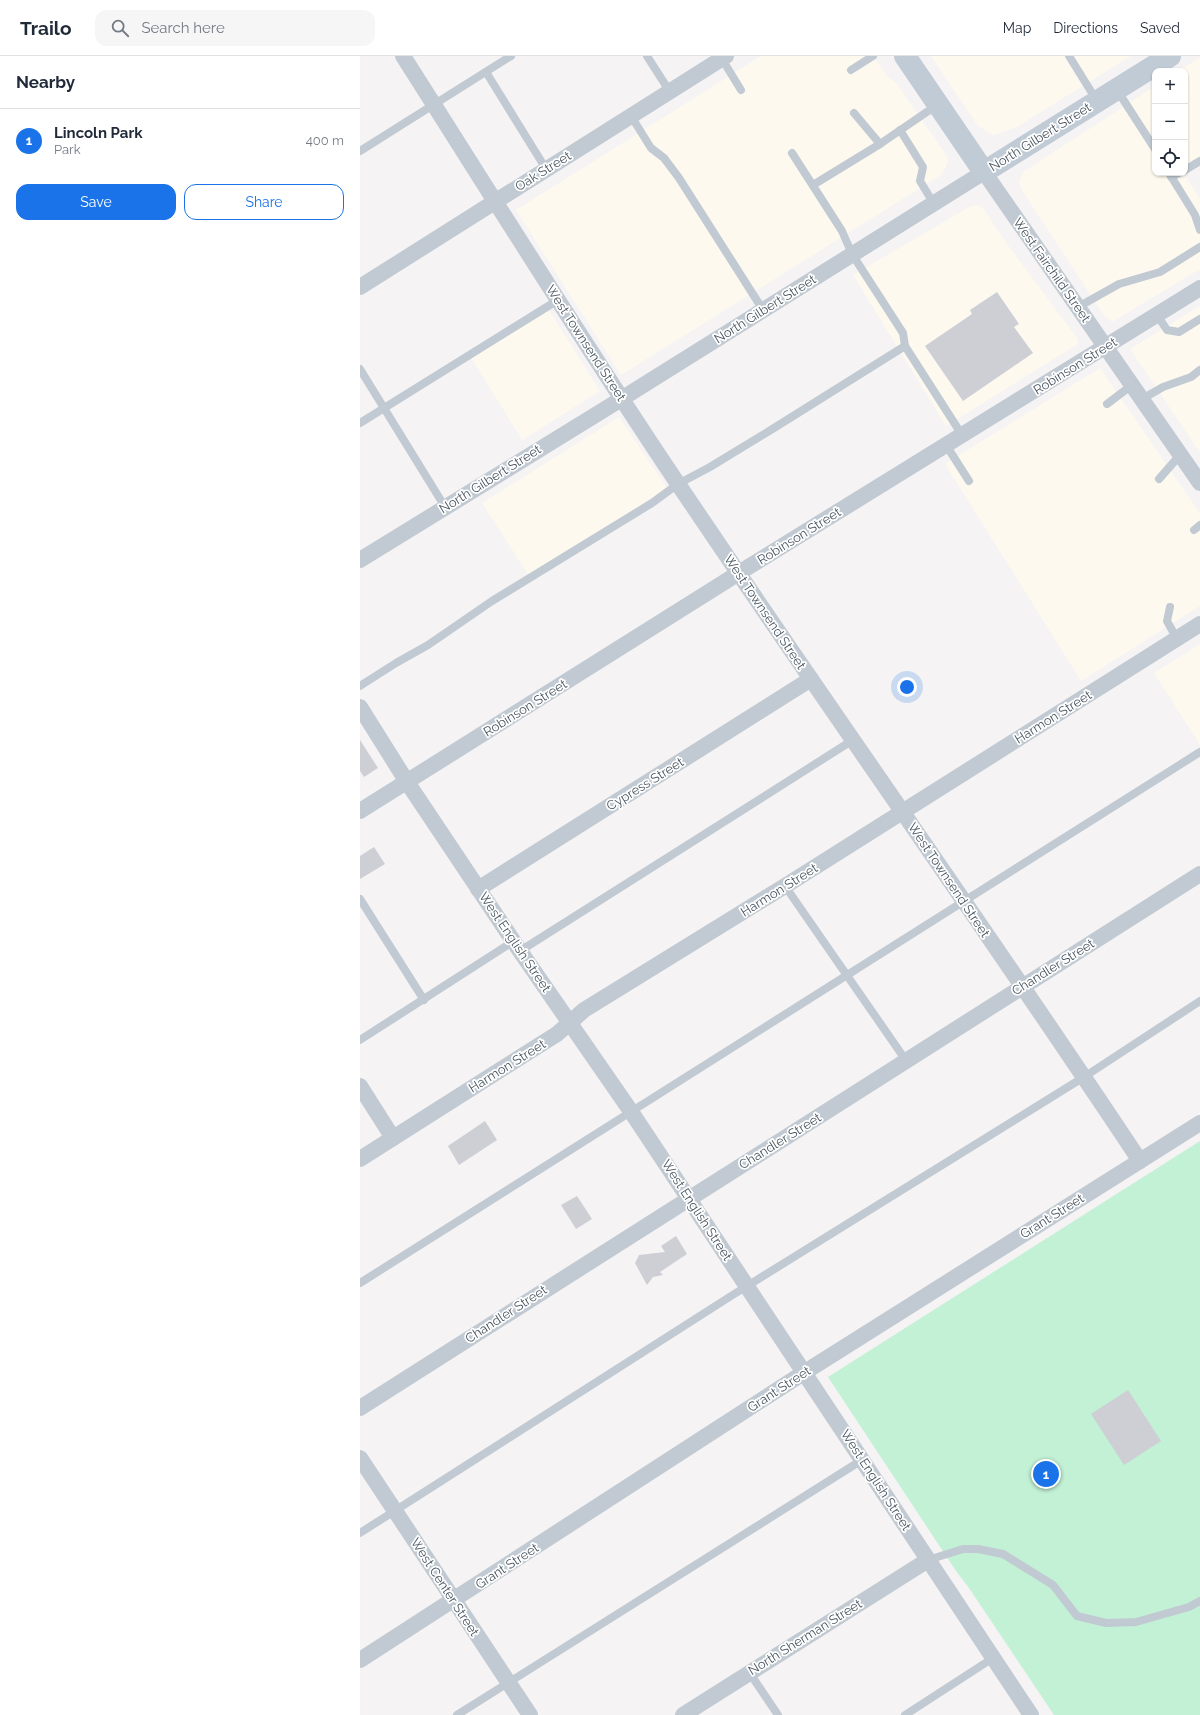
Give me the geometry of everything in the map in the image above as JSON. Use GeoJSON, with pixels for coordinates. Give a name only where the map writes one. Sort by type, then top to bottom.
{"type":"FeatureCollection","features":[{"type":"Feature","properties":{"kind":"main road","name":"West Fairchild Street"},"geometry":{"type":"LineString","coordinates":[[905,56],[984,172]]}},
{"type":"Feature","properties":{"kind":"main road","name":"North Gilbert Street"},"geometry":{"type":"LineString","coordinates":[[984,172],[1170,56]]}},
{"type":"Feature","properties":{"kind":"street","name":"West Townsend Street"},"geometry":{"type":"LineString","coordinates":[[403,56],[495,202],[678,484],[1140,1161]]}},
{"type":"Feature","properties":{"kind":"street","name":"Oak Street"},"geometry":{"type":"LineString","coordinates":[[360,287],[724,57]]}},
{"type":"Feature","properties":{"kind":"street","name":"North Gilbert Street"},"geometry":{"type":"LineString","coordinates":[[360,560],[984,172]]}},
{"type":"Feature","properties":{"kind":"street","name":"West Fairchild Street"},"geometry":{"type":"LineString","coordinates":[[984,172],[1200,484]]}},
{"type":"Feature","properties":{"kind":"street","name":"Robinson Street"},"geometry":{"type":"LineString","coordinates":[[360,811],[739,573],[1200,288]]}},
{"type":"Feature","properties":{"kind":"street","name":"Harmon Street"},"geometry":{"type":"LineString","coordinates":[[360,1159],[557,1034],[584,1010],[785,886],[1200,624]]}},
{"type":"Feature","properties":{"kind":"street","name":"Cypress Street"},"geometry":{"type":"LineString","coordinates":[[478,889],[811,679]]}},
{"type":"Feature","properties":{"kind":"street","name":"West English Street"},"geometry":{"type":"LineString","coordinates":[[360,707],[407,782],[478,889],[571,1022],[630,1110],[1031,1715]]}},
{"type":"Feature","properties":{"kind":"street","name":"Chandler Street"},"geometry":{"type":"LineString","coordinates":[[360,1408],[688,1198],[907,1062],[1022,986],[1200,874]]}},
{"type":"Feature","properties":{"kind":"street"},"geometry":{"type":"LineString","coordinates":[[360,1086],[393,1138]]}},
{"type":"Feature","properties":{"kind":"street","name":"Grant Street"},"geometry":{"type":"LineString","coordinates":[[360,1660],[805,1372],[1200,1123]]}},
{"type":"Feature","properties":{"kind":"street","name":"West Center Street"},"geometry":{"type":"LineString","coordinates":[[360,1458],[530,1715]]}},
{"type":"Feature","properties":{"kind":"street","name":"North Sherman Street"},"geometry":{"type":"LineString","coordinates":[[683,1715],[928,1560]]}},
{"type":"Feature","properties":{"kind":"lane"},"geometry":{"type":"LineString","coordinates":[[360,151],[511,56]]}},
{"type":"Feature","properties":{"kind":"lane"},"geometry":{"type":"LineString","coordinates":[[647,56],[670,92]]}},
{"type":"Feature","properties":{"kind":"lane"},"geometry":{"type":"LineString","coordinates":[[851,70],[873,56]]}},
{"type":"Feature","properties":{"kind":"lane"},"geometry":{"type":"LineString","coordinates":[[1069,56],[1097,101]]}},
{"type":"Feature","properties":{"kind":"lane"},"geometry":{"type":"LineString","coordinates":[[724,57],[741,90]]}},
{"type":"Feature","properties":{"kind":"lane"},"geometry":{"type":"LineString","coordinates":[[486,72],[546,169]]}},
{"type":"Feature","properties":{"kind":"lane"},"geometry":{"type":"LineString","coordinates":[[1117,89],[1152,144]]}},
{"type":"Feature","properties":{"kind":"lane"},"geometry":{"type":"LineString","coordinates":[[813,185],[880,144],[938,104]]}},
{"type":"Feature","properties":{"kind":"lane"},"geometry":{"type":"LineString","coordinates":[[854,113],[880,144]]}},
{"type":"Feature","properties":{"kind":"lane"},"geometry":{"type":"LineString","coordinates":[[631,116],[651,148],[664,158],[679,178],[763,310]]}},
{"type":"Feature","properties":{"kind":"lane"},"geometry":{"type":"LineString","coordinates":[[900,130],[923,167],[920,180],[934,204]]}},
{"type":"Feature","properties":{"kind":"lane"},"geometry":{"type":"LineString","coordinates":[[792,153],[842,231],[852,254],[903,333],[904,346],[962,435]]}},
{"type":"Feature","properties":{"kind":"lane"},"geometry":{"type":"LineString","coordinates":[[1188,168],[1200,161]]}},
{"type":"Feature","properties":{"kind":"lane"},"geometry":{"type":"LineString","coordinates":[[1171,176],[1195,215],[1200,230]]}},
{"type":"Feature","properties":{"kind":"lane"},"geometry":{"type":"LineString","coordinates":[[1078,307],[1120,284],[1160,272],[1200,247]]}},
{"type":"Feature","properties":{"kind":"lane"},"geometry":{"type":"LineString","coordinates":[[360,423],[558,300]]}},
{"type":"Feature","properties":{"kind":"lane"},"geometry":{"type":"LineString","coordinates":[[1157,315],[1167,330],[1179,332],[1200,320]]}},
{"type":"Feature","properties":{"kind":"lane"},"geometry":{"type":"LineString","coordinates":[[360,686],[396,663],[428,646],[492,601],[652,503],[678,484],[710,467],[774,428],[904,346]]}},
{"type":"Feature","properties":{"kind":"lane"},"geometry":{"type":"LineString","coordinates":[[360,370],[446,507]]}},
{"type":"Feature","properties":{"kind":"lane"},"geometry":{"type":"LineString","coordinates":[[1142,399],[1163,387],[1191,377],[1200,370]]}},
{"type":"Feature","properties":{"kind":"lane"},"geometry":{"type":"LineString","coordinates":[[1107,404],[1132,385]]}},
{"type":"Feature","properties":{"kind":"lane"},"geometry":{"type":"LineString","coordinates":[[946,445],[969,481]]}},
{"type":"Feature","properties":{"kind":"lane"},"geometry":{"type":"LineString","coordinates":[[1159,479],[1180,455]]}},
{"type":"Feature","properties":{"kind":"lane"},"geometry":{"type":"LineString","coordinates":[[1170,607],[1166,622],[1177,639]]}},
{"type":"Feature","properties":{"kind":"lane"},"geometry":{"type":"LineString","coordinates":[[360,1040],[424,1000],[517,946],[853,740]]}},
{"type":"Feature","properties":{"kind":"lane"},"geometry":{"type":"LineString","coordinates":[[360,1282],[845,975],[964,903],[1200,752]]}},
{"type":"Feature","properties":{"kind":"lane"},"geometry":{"type":"LineString","coordinates":[[785,886],[845,975],[907,1062]]}},
{"type":"Feature","properties":{"kind":"lane"},"geometry":{"type":"LineString","coordinates":[[360,900],[424,1000]]}},
{"type":"Feature","properties":{"kind":"lane"},"geometry":{"type":"LineString","coordinates":[[360,1533],[747,1286],[1084,1077],[1200,1001]]}},
{"type":"Feature","properties":{"kind":"lane"},"geometry":{"type":"LineString","coordinates":[[457,1715],[862,1460]]}},
{"type":"Feature","properties":{"kind":"lane"},"geometry":{"type":"LineString","coordinates":[[928,1560],[963,1549],[978,1549],[1003,1554],[1053,1584],[1077,1616],[1106,1623],[1136,1622],[1189,1607],[1200,1601]]}},
{"type":"Feature","properties":{"kind":"lane"},"geometry":{"type":"LineString","coordinates":[[905,1715],[993,1658]]}},
{"type":"Feature","properties":{"kind":"lane"},"geometry":{"type":"LineString","coordinates":[[749,1672],[778,1715]]}},
{"type":"Feature","properties":{"kind":"shaded area"},"geometry":{"type":"Polygon","coordinates":[[[761,56],[873,56],[887,76],[897,84],[946,155],[948,160],[946,167],[941,175],[621,375],[516,210],[761,56]]]}},
{"type":"Feature","properties":{"kind":"shaded area"},"geometry":{"type":"Polygon","coordinates":[[[931,56],[1131,56],[1015,128],[993,135],[978,126],[931,56]]]}},
{"type":"Feature","properties":{"kind":"shaded area"},"geometry":{"type":"Polygon","coordinates":[[[1200,58],[1200,161],[1188,168],[1188,68],[1182,68],[1200,58]]]}},
{"type":"Feature","properties":{"kind":"shaded area"},"geometry":{"type":"Polygon","coordinates":[[[1152,88],[1152,176],[1186,176],[1200,199],[1200,269],[1112,322],[1105,317],[1021,189],[1019,181],[1023,172],[1152,88]]]}},
{"type":"Feature","properties":{"kind":"shaded area"},"geometry":{"type":"Polygon","coordinates":[[[977,205],[983,208],[1007,244],[1077,338],[1078,344],[946,426],[853,275],[969,207],[977,205]]]}},
{"type":"Feature","properties":{"kind":"shaded area"},"geometry":{"type":"Polygon","coordinates":[[[1200,306],[1200,453],[1130,349],[1200,306]]]}},
{"type":"Feature","properties":{"kind":"shaded area"},"geometry":{"type":"Polygon","coordinates":[[[547,307],[600,391],[522,440],[470,356],[547,307]]]}},
{"type":"Feature","properties":{"kind":"shaded area"},"geometry":{"type":"Polygon","coordinates":[[[1100,368],[1200,513],[1200,606],[1081,681],[945,464],[1100,368]]]}},
{"type":"Feature","properties":{"kind":"shaded area"},"geometry":{"type":"Polygon","coordinates":[[[619,417],[669,491],[531,579],[482,503],[619,417]]]}},
{"type":"Feature","properties":{"kind":"shaded area"},"geometry":{"type":"Polygon","coordinates":[[[1200,644],[1200,745],[1154,673],[1200,644]]]}},
{"type":"Feature","properties":{"kind":"green space"},"geometry":{"type":"Polygon","coordinates":[[[1200,1141],[1200,1715],[1054,1715],[956,1571],[828,1377],[1200,1141]]]}},
{"type":"Feature","properties":{"kind":"building"},"geometry":{"type":"Polygon","coordinates":[[[997,292],[1019,324],[1014,327],[1033,353],[963,401],[925,346],[972,314],[970,310],[997,292]]]}},
{"type":"Feature","properties":{"kind":"building"},"geometry":{"type":"Polygon","coordinates":[[[360,740],[378,768],[364,777],[360,771],[360,740]]]}},
{"type":"Feature","properties":{"kind":"building"},"geometry":{"type":"Polygon","coordinates":[[[374,847],[385,864],[360,879],[360,856],[374,847]]]}},
{"type":"Feature","properties":{"kind":"building"},"geometry":{"type":"Polygon","coordinates":[[[485,1121],[497,1140],[459,1165],[448,1146],[485,1121]]]}},
{"type":"Feature","properties":{"kind":"building"},"geometry":{"type":"Polygon","coordinates":[[[577,1196],[592,1219],[576,1229],[561,1205],[577,1196]]]}},
{"type":"Feature","properties":{"kind":"building"},"geometry":{"type":"Polygon","coordinates":[[[676,1236],[687,1254],[660,1272],[663,1275],[653,1277],[647,1285],[635,1263],[639,1255],[665,1252],[661,1246],[676,1236]]]}},
{"type":"Feature","properties":{"kind":"building"},"geometry":{"type":"Polygon","coordinates":[[[1128,1390],[1161,1441],[1124,1465],[1091,1414],[1128,1390]]]}},
{"type":"Feature","properties":{"kind":"place","name":"Lincoln Park"},"geometry":{"type":"Point","coordinates":[1046,1474]}}]}
